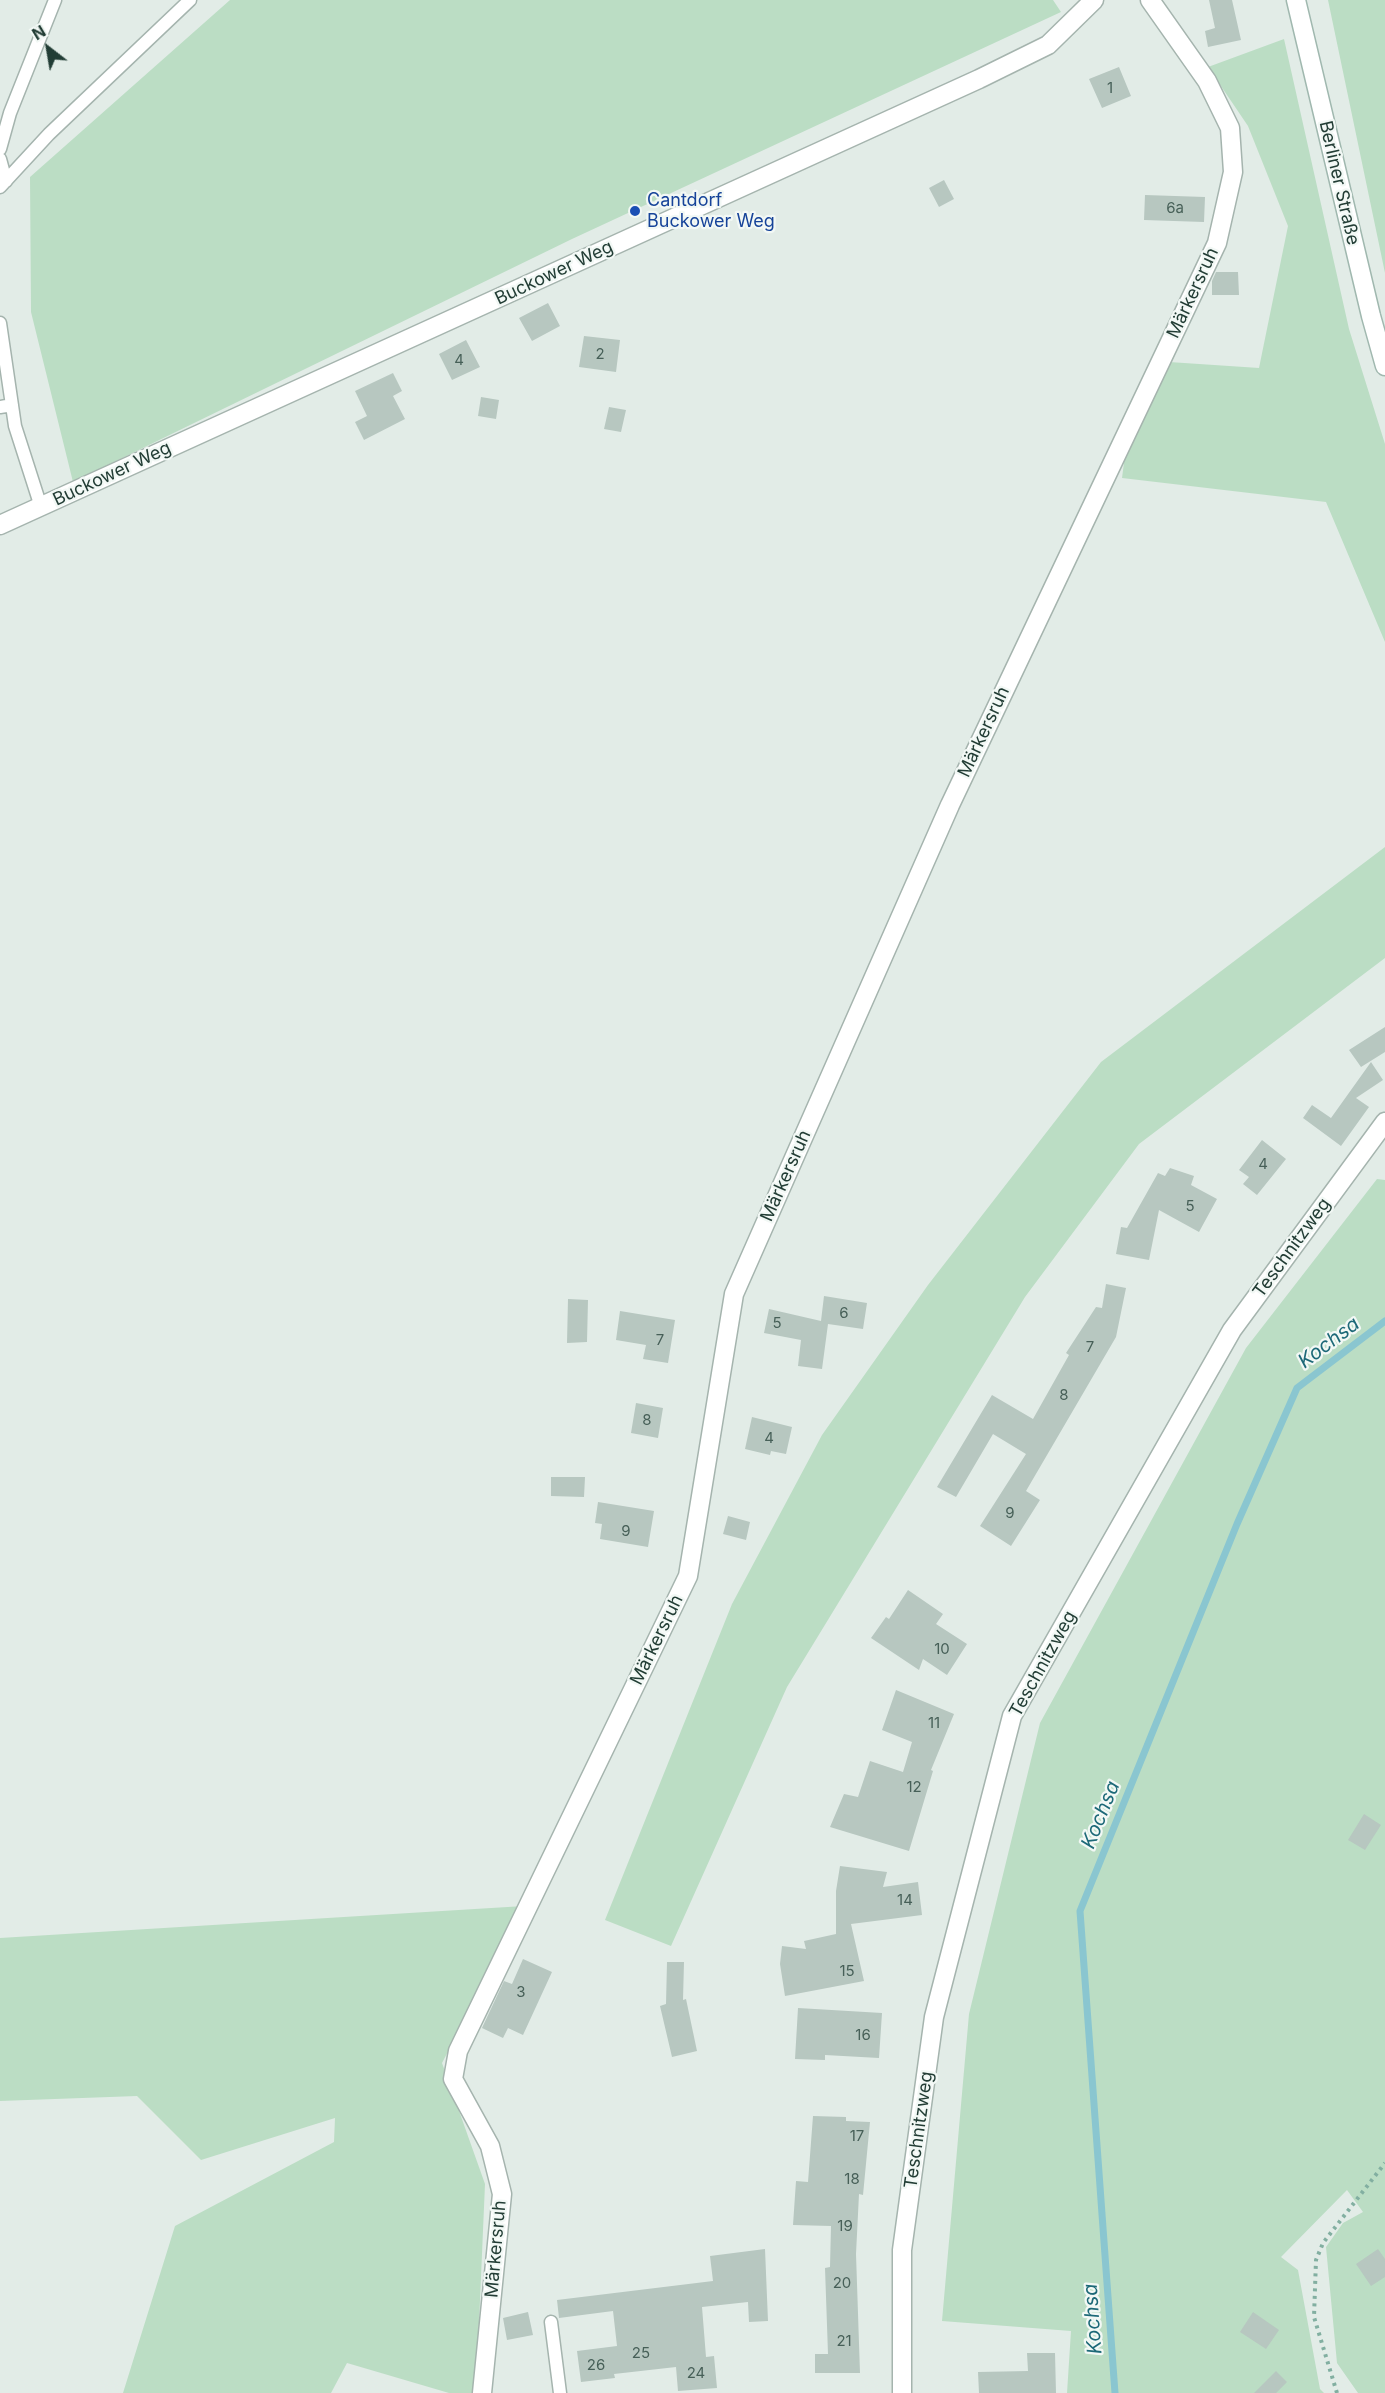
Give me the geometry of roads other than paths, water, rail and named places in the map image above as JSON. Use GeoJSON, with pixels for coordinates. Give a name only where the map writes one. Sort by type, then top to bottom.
{"type":"FeatureCollection","features":[{"type":"Feature","properties":{"kind":"street","name":"Buckower Weg"},"geometry":{"type":"LineString","coordinates":[[0,525],[980,79],[1048,45],[1094,0]]}},
{"type":"Feature","properties":{"kind":"street","name":"Märkersruh"},"geometry":{"type":"LineString","coordinates":[[482,2393],[502,2194],[490,2146],[453,2079],[458,2051],[688,1576],[734,1294],[950,805],[1217,243],[1233,172],[1230,128],[1207,81],[1149,0]]}},
{"type":"Feature","properties":{"kind":"street","name":"Berliner Straße"},"geometry":{"type":"LineString","coordinates":[[1296,0],[1385,366]]}},
{"type":"Feature","properties":{"kind":"street","name":"Teschnitzweg"},"geometry":{"type":"LineString","coordinates":[[903,2393],[902,2250],[934,2017],[1012,1716],[1232,1329],[1385,1122]]}},
{"type":"Feature","properties":{"kind":"lane"},"geometry":{"type":"LineString","coordinates":[[0,149],[10,113],[55,0]]}},
{"type":"Feature","properties":{"kind":"lane"},"geometry":{"type":"LineString","coordinates":[[3,184],[49,134],[190,0]]}},
{"type":"Feature","properties":{"kind":"lane"},"geometry":{"type":"LineString","coordinates":[[0,159],[3,184]]}},
{"type":"Feature","properties":{"kind":"lane"},"geometry":{"type":"LineString","coordinates":[[0,323],[6,406],[15,426],[41,507]]}},
{"type":"Feature","properties":{"kind":"lane"},"geometry":{"type":"LineString","coordinates":[[551,2322],[560,2393]]}},
{"type":"Feature","properties":{"kind":"waterway","name":"Kochsa"},"geometry":{"type":"LineString","coordinates":[[1115,2393],[1080,1911],[1237,1524],[1297,1388],[1385,1321]]}},
{"type":"Feature","properties":{"kind":"place","name":"Cantdorf Buckower Weg"},"geometry":{"type":"Point","coordinates":[635,211]}}]}
